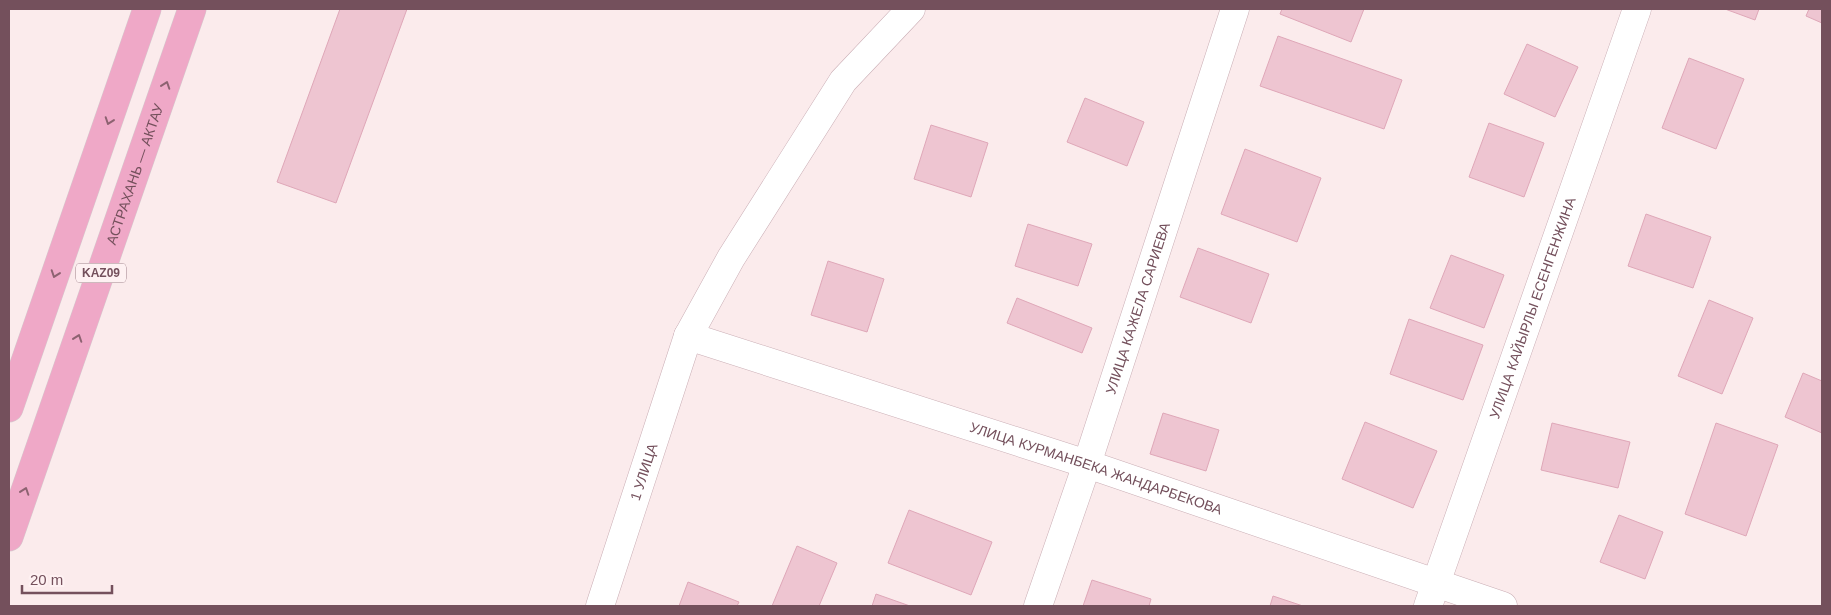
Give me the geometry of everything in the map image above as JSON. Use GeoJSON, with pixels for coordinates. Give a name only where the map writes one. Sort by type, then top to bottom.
{"type":"FeatureCollection","features":[{"type":"Feature","properties":{"kind":"highway","name":"АСТРАХАНЬ — АКТАУ"},"geometry":{"type":"LineString","coordinates":[[9,537],[192,9]]}},
{"type":"Feature","properties":{"kind":"highway","name":"KAZ09"},"geometry":{"type":"LineString","coordinates":[[9,408],[143,14]]}},
{"type":"Feature","properties":{"kind":"street","name":"1 УЛИЦА"},"geometry":{"type":"LineString","coordinates":[[600,606],[688,336],[730,258],[843,81],[911,9]]}},
{"type":"Feature","properties":{"kind":"street","name":"УЛИЦА КАЖЕЛА САРИЕВА"},"geometry":{"type":"LineString","coordinates":[[1038,606],[1087,464],[1235,9]]}},
{"type":"Feature","properties":{"kind":"street","name":"УЛИЦА КАЙЫРЛЫ ЕСЕНГЕНЖИНА"},"geometry":{"type":"LineString","coordinates":[[1432,595],[1637,9]]}},
{"type":"Feature","properties":{"kind":"street","name":"УЛИЦА КУРМАНБЕКА ЖАНДАРБЕКОВА"},"geometry":{"type":"LineString","coordinates":[[688,336],[1087,464],[1432,595],[1503,606]]}},
{"type":"Feature","properties":{"kind":"building"},"geometry":{"type":"Polygon","coordinates":[[[340,9],[407,9],[336,203],[277,182],[340,9]]]}},
{"type":"Feature","properties":{"kind":"building"},"geometry":{"type":"Polygon","coordinates":[[[1282,9],[1364,9],[1351,42],[1280,14],[1282,9]]]}},
{"type":"Feature","properties":{"kind":"building"},"geometry":{"type":"Polygon","coordinates":[[[1725,9],[1759,9],[1755,20],[1725,9]]]}},
{"type":"Feature","properties":{"kind":"building"},"geometry":{"type":"Polygon","coordinates":[[[1809,9],[1822,9],[1822,23],[1806,16],[1809,9]]]}},
{"type":"Feature","properties":{"kind":"building"},"geometry":{"type":"Polygon","coordinates":[[[1278,36],[1402,80],[1384,129],[1260,86],[1278,36]]]}},
{"type":"Feature","properties":{"kind":"building"},"geometry":{"type":"Polygon","coordinates":[[[1527,44],[1578,67],[1555,117],[1504,94],[1527,44]]]}},
{"type":"Feature","properties":{"kind":"building"},"geometry":{"type":"Polygon","coordinates":[[[1689,58],[1744,79],[1716,149],[1662,128],[1689,58]]]}},
{"type":"Feature","properties":{"kind":"building"},"geometry":{"type":"Polygon","coordinates":[[[1085,98],[1144,122],[1127,166],[1067,142],[1085,98]]]}},
{"type":"Feature","properties":{"kind":"building"},"geometry":{"type":"Polygon","coordinates":[[[1489,123],[1544,143],[1524,197],[1469,177],[1489,123]]]}},
{"type":"Feature","properties":{"kind":"building"},"geometry":{"type":"Polygon","coordinates":[[[931,125],[988,143],[971,197],[914,179],[931,125]]]}},
{"type":"Feature","properties":{"kind":"building"},"geometry":{"type":"Polygon","coordinates":[[[1245,149],[1321,178],[1297,242],[1221,214],[1245,149]]]}},
{"type":"Feature","properties":{"kind":"building"},"geometry":{"type":"Polygon","coordinates":[[[1646,214],[1711,237],[1693,288],[1628,266],[1646,214]]]}},
{"type":"Feature","properties":{"kind":"building"},"geometry":{"type":"Polygon","coordinates":[[[1028,224],[1092,244],[1078,286],[1015,266],[1028,224]]]}},
{"type":"Feature","properties":{"kind":"building"},"geometry":{"type":"Polygon","coordinates":[[[1198,248],[1269,274],[1251,323],[1180,297],[1198,248]]]}},
{"type":"Feature","properties":{"kind":"building"},"geometry":{"type":"Polygon","coordinates":[[[1451,255],[1504,275],[1484,328],[1430,308],[1451,255]]]}},
{"type":"Feature","properties":{"kind":"building"},"geometry":{"type":"Polygon","coordinates":[[[828,261],[884,279],[867,332],[811,315],[828,261]]]}},
{"type":"Feature","properties":{"kind":"building"},"geometry":{"type":"Polygon","coordinates":[[[1017,298],[1092,328],[1082,353],[1007,323],[1017,298]]]}},
{"type":"Feature","properties":{"kind":"building"},"geometry":{"type":"Polygon","coordinates":[[[1709,300],[1753,318],[1722,394],[1678,376],[1709,300]]]}},
{"type":"Feature","properties":{"kind":"building"},"geometry":{"type":"Polygon","coordinates":[[[1409,319],[1483,345],[1463,400],[1390,374],[1409,319]]]}},
{"type":"Feature","properties":{"kind":"building"},"geometry":{"type":"Polygon","coordinates":[[[1803,373],[1822,381],[1822,433],[1785,417],[1803,373]]]}},
{"type":"Feature","properties":{"kind":"building"},"geometry":{"type":"Polygon","coordinates":[[[1163,413],[1219,430],[1206,471],[1150,454],[1163,413]]]}},
{"type":"Feature","properties":{"kind":"building"},"geometry":{"type":"Polygon","coordinates":[[[1365,422],[1437,451],[1413,508],[1342,479],[1365,422]]]}},
{"type":"Feature","properties":{"kind":"building"},"geometry":{"type":"Polygon","coordinates":[[[1552,423],[1630,442],[1618,488],[1541,470],[1552,423]]]}},
{"type":"Feature","properties":{"kind":"building"},"geometry":{"type":"Polygon","coordinates":[[[1716,423],[1778,445],[1746,536],[1685,514],[1716,423]]]}},
{"type":"Feature","properties":{"kind":"building"},"geometry":{"type":"Polygon","coordinates":[[[909,510],[992,542],[971,595],[888,563],[909,510]]]}},
{"type":"Feature","properties":{"kind":"building"},"geometry":{"type":"Polygon","coordinates":[[[1619,515],[1663,532],[1645,579],[1600,562],[1619,515]]]}},
{"type":"Feature","properties":{"kind":"building"},"geometry":{"type":"Polygon","coordinates":[[[797,546],[837,563],[819,606],[772,606],[797,546]]]}},
{"type":"Feature","properties":{"kind":"building"},"geometry":{"type":"Polygon","coordinates":[[[1092,580],[1151,599],[1149,606],[1083,606],[1092,580]]]}},
{"type":"Feature","properties":{"kind":"building"},"geometry":{"type":"Polygon","coordinates":[[[688,582],[739,602],[737,606],[679,606],[688,582]]]}},
{"type":"Feature","properties":{"kind":"building"},"geometry":{"type":"Polygon","coordinates":[[[876,594],[910,606],[872,606],[876,594]]]}},
{"type":"Feature","properties":{"kind":"building"},"geometry":{"type":"Polygon","coordinates":[[[1273,596],[1303,606],[1270,606],[1273,596]]]}}]}
